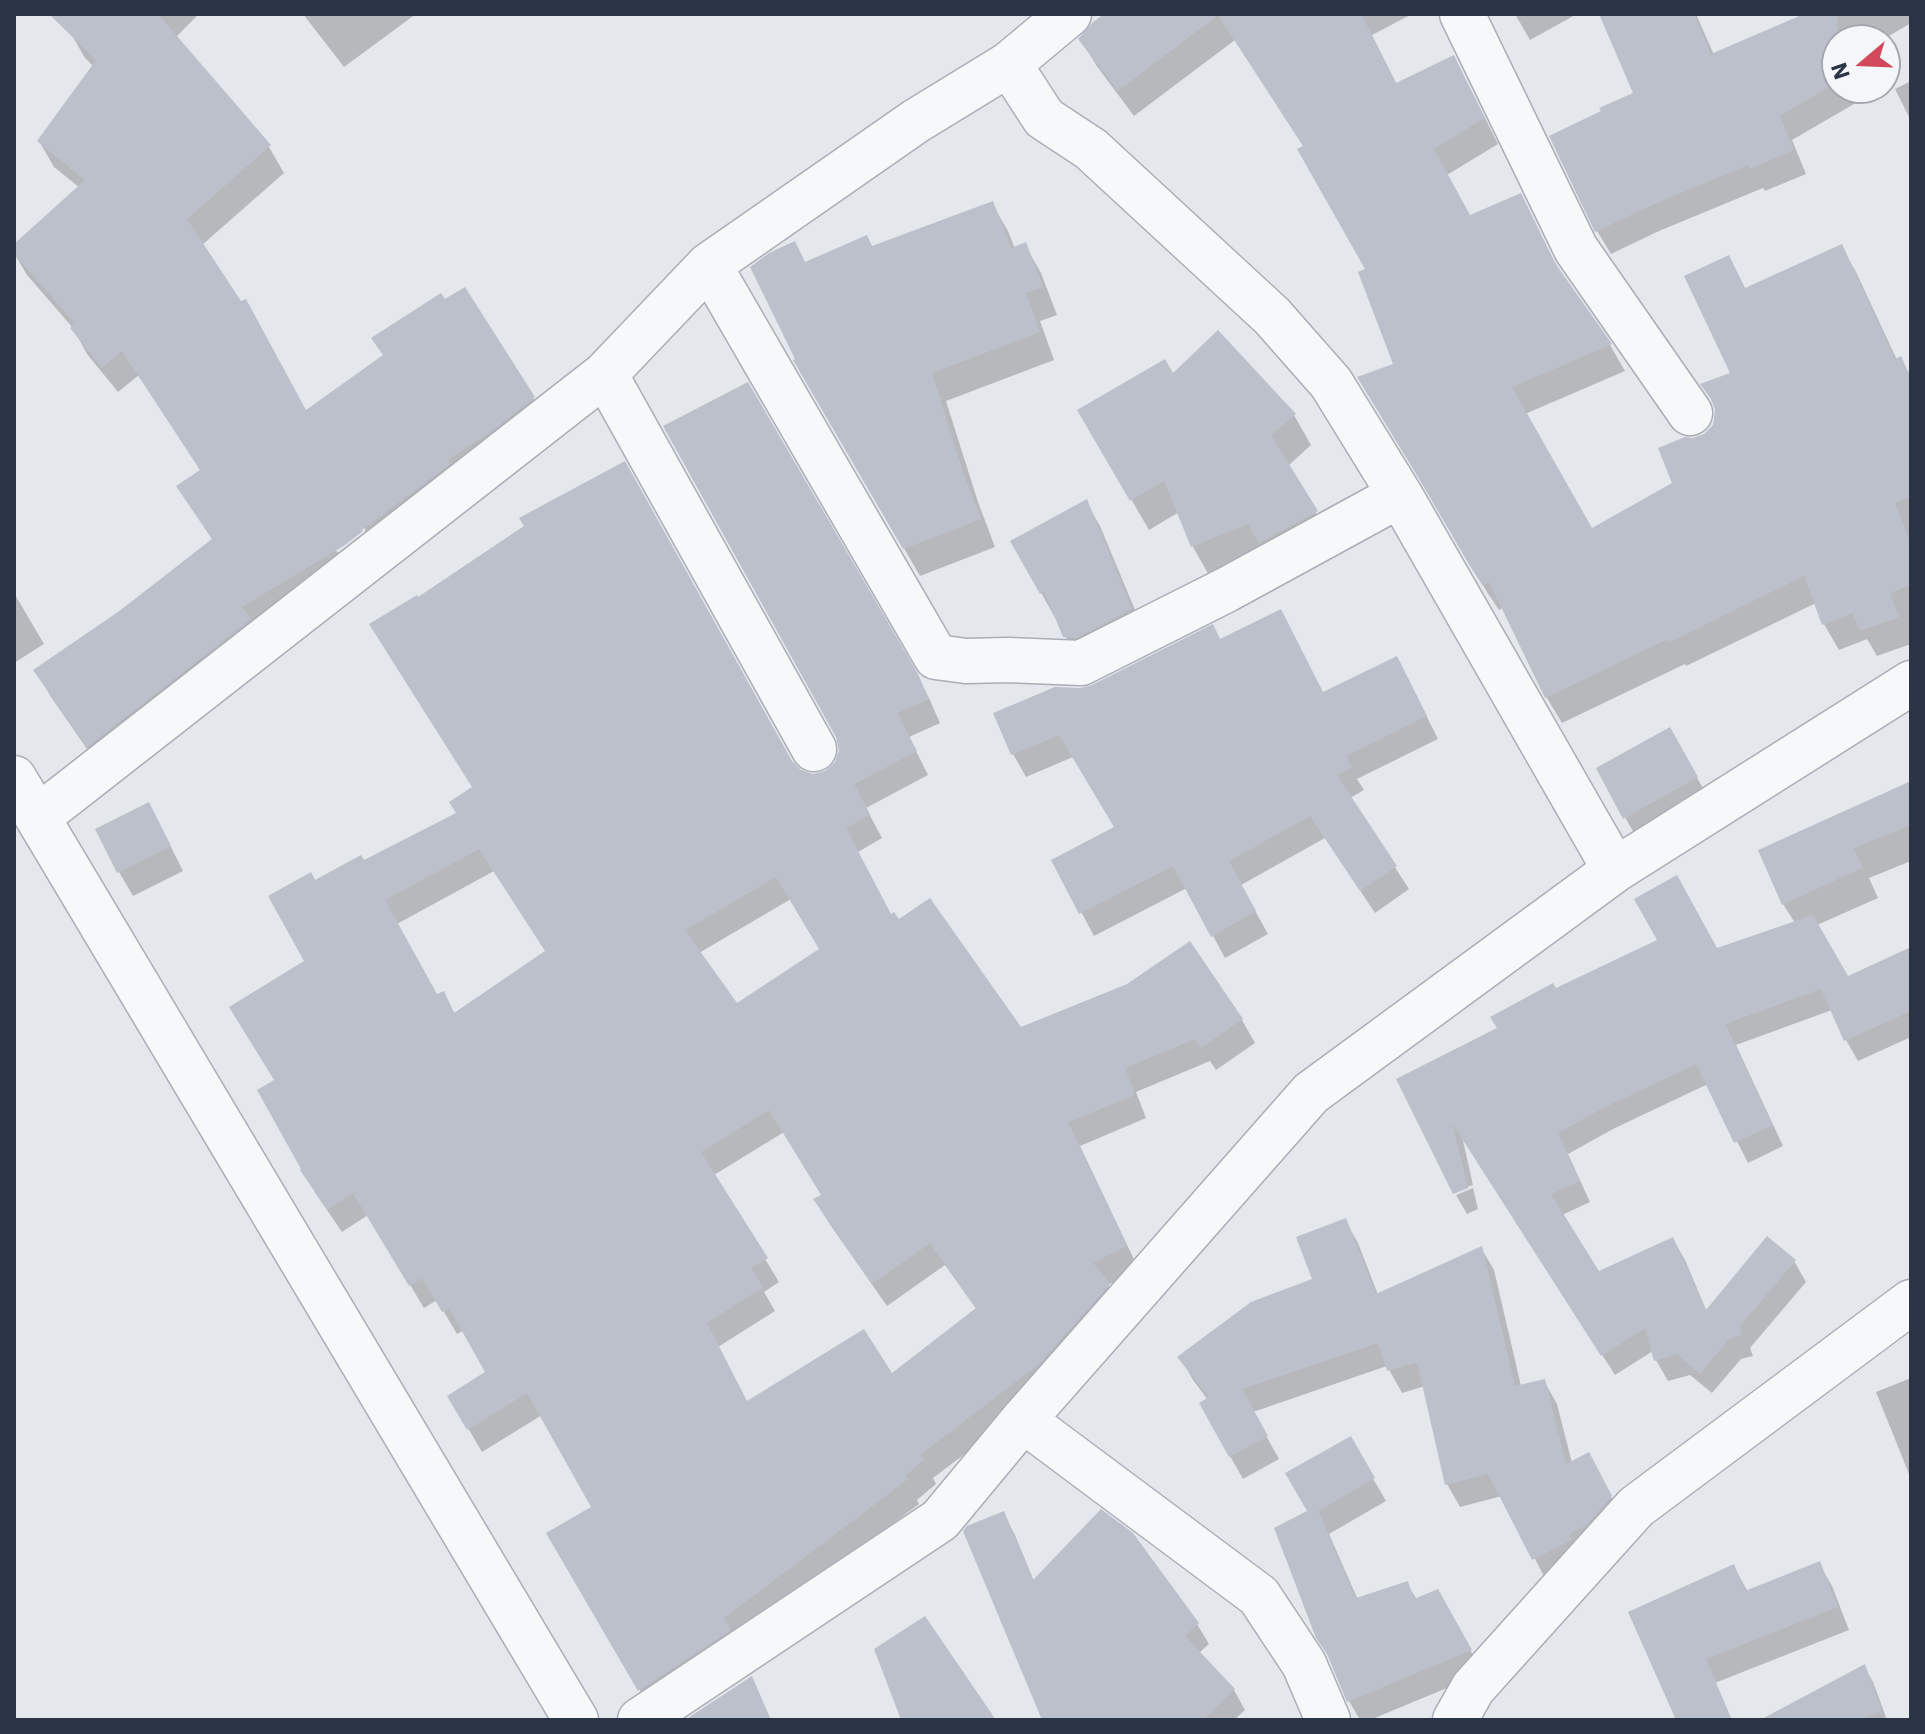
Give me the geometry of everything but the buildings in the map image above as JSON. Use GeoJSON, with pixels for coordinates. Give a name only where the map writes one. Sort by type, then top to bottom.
{"type":"FeatureCollection","features":[{"type":"Feature","properties":{"kind":"street"},"geometry":{"type":"LineString","coordinates":[[38,817],[605,374],[709,265],[916,121],[1009,64],[1069,14]]}},
{"type":"Feature","properties":{"kind":"street"},"geometry":{"type":"LineString","coordinates":[[1462,14],[1576,249],[1690,413]]}},
{"type":"Feature","properties":{"kind":"street"},"geometry":{"type":"LineString","coordinates":[[1009,64],[1044,118],[1091,149],[1272,316],[1331,383],[1400,495],[1615,870]]}},
{"type":"Feature","properties":{"kind":"street"},"geometry":{"type":"LineString","coordinates":[[709,265],[936,657],[966,661],[1081,663],[1226,590],[1400,495]]}},
{"type":"Feature","properties":{"kind":"street"},"geometry":{"type":"LineString","coordinates":[[605,374],[814,749]]}},
{"type":"Feature","properties":{"kind":"street"},"geometry":{"type":"LineString","coordinates":[[640,1720],[940,1520],[1023,1420],[1311,1093],[1615,870],[1911,683]]}},
{"type":"Feature","properties":{"kind":"street"},"geometry":{"type":"LineString","coordinates":[[14,778],[576,1720]]}},
{"type":"Feature","properties":{"kind":"street"},"geometry":{"type":"LineString","coordinates":[[1455,1720],[1473,1688],[1636,1507],[1911,1302]]}},
{"type":"Feature","properties":{"kind":"street"},"geometry":{"type":"LineString","coordinates":[[1023,1420],[1259,1596],[1304,1664],[1328,1720]]}}]}
